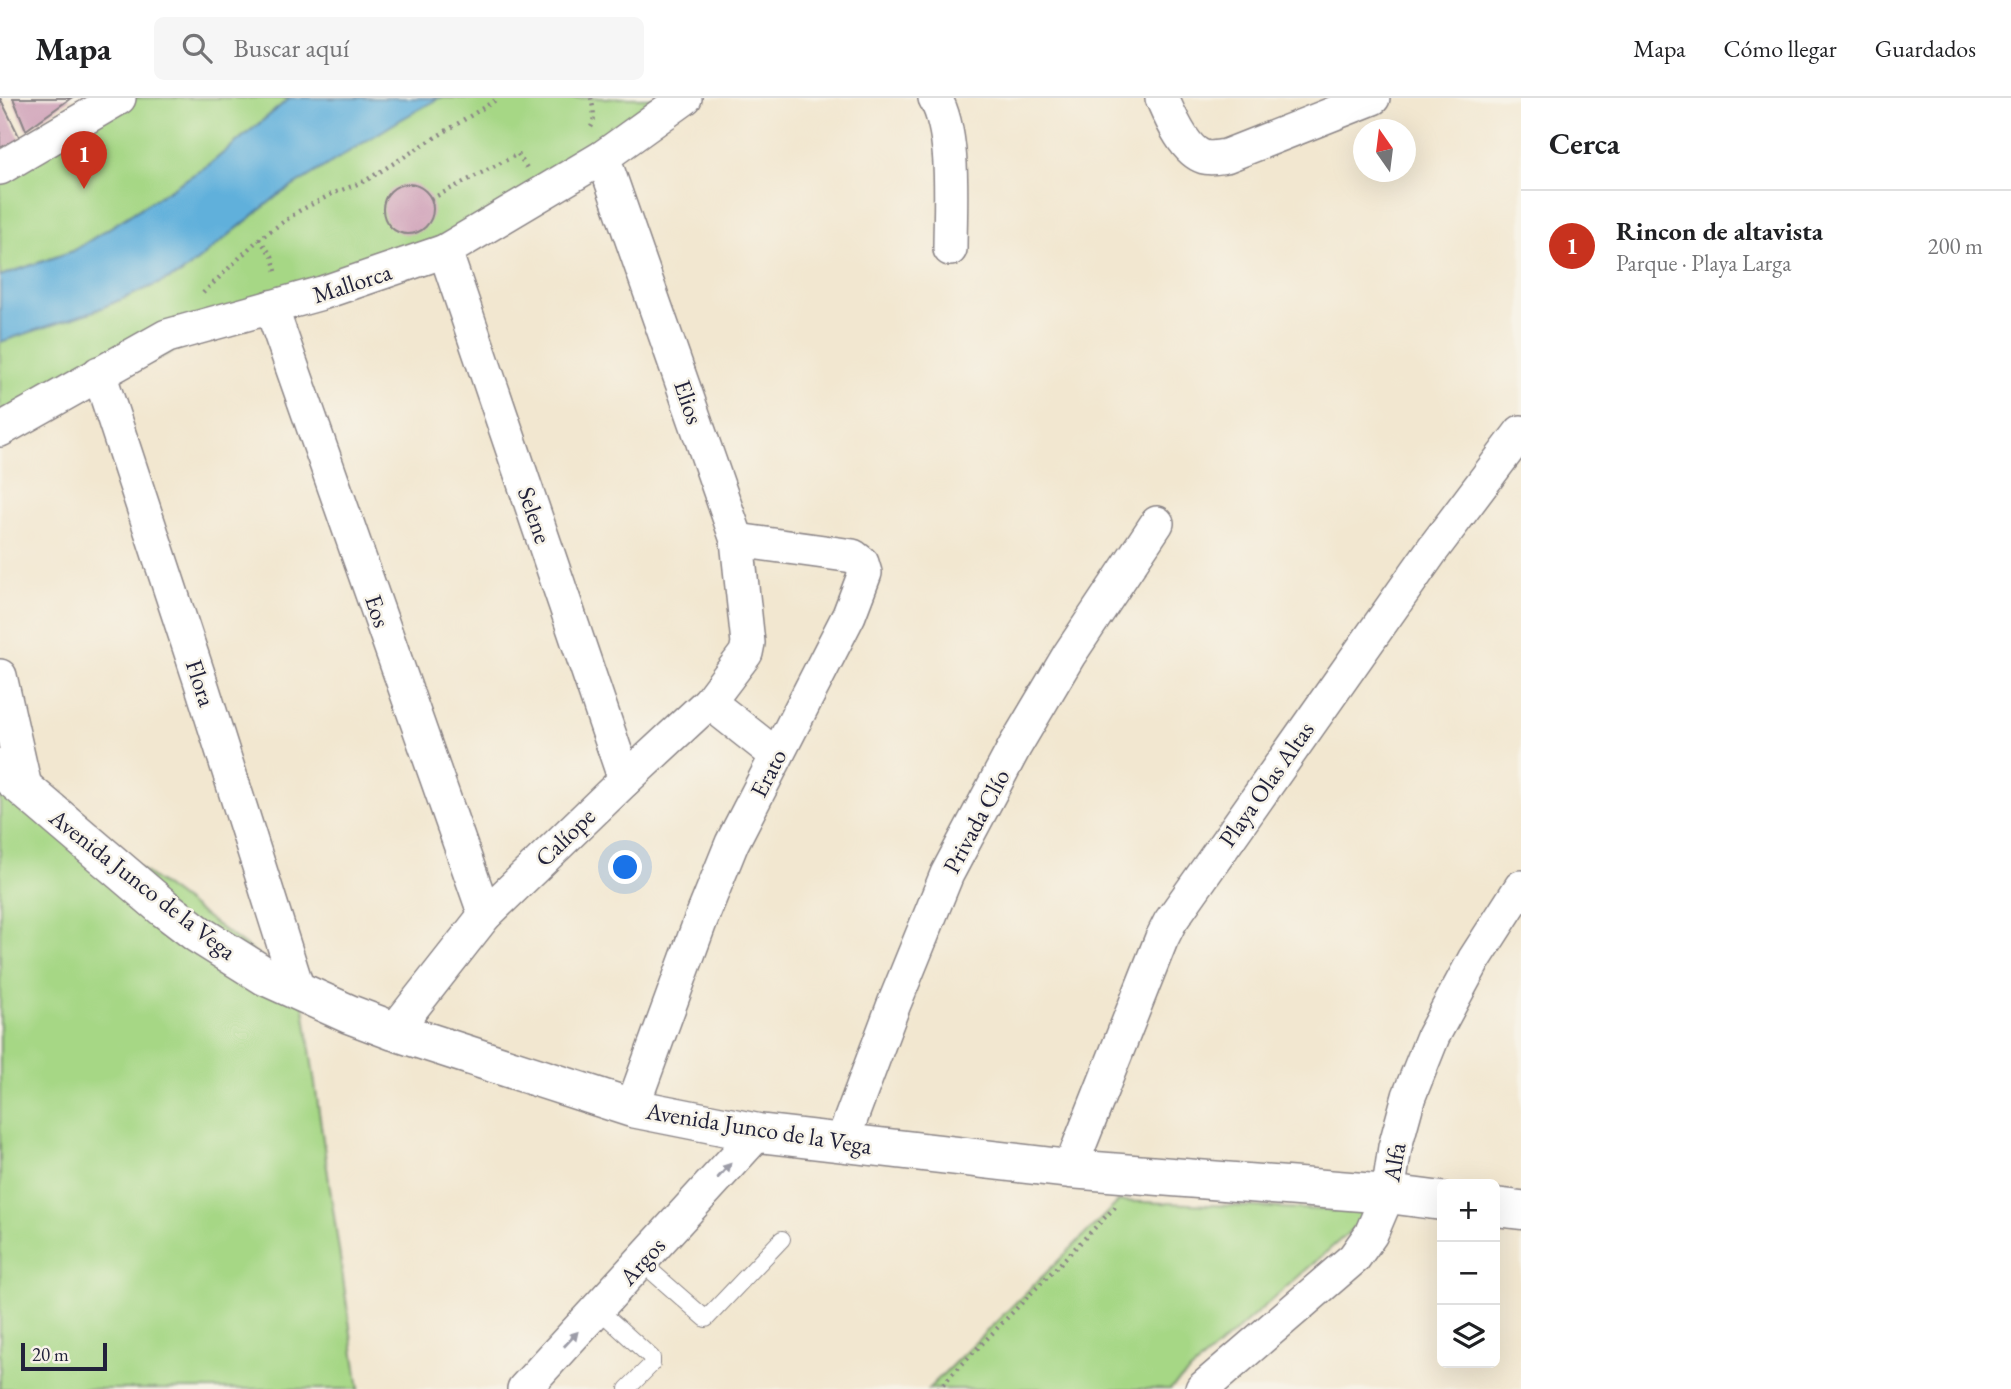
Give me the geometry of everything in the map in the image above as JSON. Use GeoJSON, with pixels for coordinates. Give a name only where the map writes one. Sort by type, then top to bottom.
{"type":"FeatureCollection","features":[{"type":"Feature","properties":{"kind":"street"},"geometry":{"type":"LineString","coordinates":[[0,168],[119,98]]}},
{"type":"Feature","properties":{"kind":"street","name":"Mallorca"},"geometry":{"type":"LineString","coordinates":[[0,430],[167,336],[371,277],[445,251],[595,144],[685,98]]}},
{"type":"Feature","properties":{"kind":"street"},"geometry":{"type":"LineString","coordinates":[[935,98],[941,108],[949,139],[950,249]]}},
{"type":"Feature","properties":{"kind":"street"},"geometry":{"type":"LineString","coordinates":[[1162,98],[1177,130],[1188,145],[1207,158],[1226,156],[1374,98]]}},
{"type":"Feature","properties":{"kind":"street","name":"Elios"},"geometry":{"type":"LineString","coordinates":[[595,144],[737,540],[748,634],[746,653]]}},
{"type":"Feature","properties":{"kind":"street","name":"Selene"},"geometry":{"type":"LineString","coordinates":[[445,251],[625,780]]}},
{"type":"Feature","properties":{"kind":"street","name":"Eos"},"geometry":{"type":"LineString","coordinates":[[279,305],[485,915]]}},
{"type":"Feature","properties":{"kind":"street","name":"Flora"},"geometry":{"type":"LineString","coordinates":[[99,373],[299,993]]}},
{"type":"Feature","properties":{"kind":"street","name":"Playa Olas Altas"},"geometry":{"type":"LineString","coordinates":[[1070,1169],[1170,922],[1425,560],[1521,432]]}},
{"type":"Feature","properties":{"kind":"street","name":"Privada Clío"},"geometry":{"type":"LineString","coordinates":[[842,1142],[947,874],[1015,746],[1069,655],[1157,523]]}},
{"type":"Feature","properties":{"kind":"street","name":"Erato"},"geometry":{"type":"LineString","coordinates":[[632,1108],[732,843],[849,615],[865,573],[858,559],[853,556],[737,540]]}},
{"type":"Feature","properties":{"kind":"street","name":"Calíope"},"geometry":{"type":"LineString","coordinates":[[394,1031],[485,915],[709,702],[746,653]]}},
{"type":"Feature","properties":{"kind":"street"},"geometry":{"type":"LineString","coordinates":[[0,676],[13,780]]}},
{"type":"Feature","properties":{"kind":"street"},"geometry":{"type":"LineString","coordinates":[[709,702],[776,754]]}},
{"type":"Feature","properties":{"kind":"street","name":"Avenida Junco de la Vega"},"geometry":{"type":"LineString","coordinates":[[13,780],[164,908],[198,934],[265,976],[299,993],[394,1031],[632,1108],[758,1132],[1070,1169],[1388,1194],[1437,1200]]}},
{"type":"Feature","properties":{"kind":"street","name":"Alfa"},"geometry":{"type":"LineString","coordinates":[[1202,1389],[1354,1258],[1371,1234],[1388,1194],[1395,1147],[1433,1036],[1474,960],[1521,887]]}},
{"type":"Feature","properties":{"kind":"street","name":"Argos"},"geometry":{"type":"LineString","coordinates":[[524,1389],[758,1132]]}},
{"type":"Feature","properties":{"kind":"street"},"geometry":{"type":"LineString","coordinates":[[1500,1208],[1521,1210]]}},
{"type":"Feature","properties":{"kind":"lane"},"geometry":{"type":"LineString","coordinates":[[641,1262],[706,1319],[782,1238]]}},
{"type":"Feature","properties":{"kind":"lane"},"geometry":{"type":"LineString","coordinates":[[598,1309],[652,1358],[652,1364],[627,1389]]}},
{"type":"Feature","properties":{"kind":"path"},"geometry":{"type":"LineString","coordinates":[[194,302],[259,239],[299,211],[365,181],[499,98]]}},
{"type":"Feature","properties":{"kind":"path"},"geometry":{"type":"LineString","coordinates":[[591,98],[595,144]]}},
{"type":"Feature","properties":{"kind":"path"},"geometry":{"type":"LineString","coordinates":[[431,200],[518,154],[528,170],[539,164]]}},
{"type":"Feature","properties":{"kind":"path"},"geometry":{"type":"LineString","coordinates":[[259,239],[272,256],[279,305]]}},
{"type":"Feature","properties":{"kind":"path"},"geometry":{"type":"LineString","coordinates":[[938,1389],[1145,1176]]}},
{"type":"Feature","properties":{"kind":"green space"},"geometry":{"type":"Polygon","coordinates":[[[127,98],[290,98],[210,164],[73,251],[0,276],[0,170],[127,98]]]}},
{"type":"Feature","properties":{"kind":"green space"},"geometry":{"type":"Polygon","coordinates":[[[439,98],[685,98],[539,196],[271,307],[0,430],[0,342],[94,311],[181,274],[277,196],[439,98]]]}},
{"type":"Feature","properties":{"kind":"green space"},"geometry":{"type":"Polygon","coordinates":[[[0,765],[301,987],[359,1389],[0,1389],[0,765]]]}},
{"type":"Feature","properties":{"kind":"green space"},"geometry":{"type":"Polygon","coordinates":[[[1119,1201],[1372,1212],[1170,1389],[928,1389],[1119,1201]]]}},
{"type":"Feature","properties":{"kind":"water"},"geometry":{"type":"Polygon","coordinates":[[[290,98],[439,98],[277,196],[181,274],[94,311],[0,342],[0,276],[73,251],[210,164],[290,98]]]}},
{"type":"Feature","properties":{"kind":"building"},"geometry":{"type":"Polygon","coordinates":[[[0,98],[21,140],[0,152],[0,98]]]}},
{"type":"Feature","properties":{"kind":"building"},"geometry":{"type":"Polygon","coordinates":[[[13,98],[71,98],[26,130],[13,98]]]}},
{"type":"Feature","properties":{"kind":"building"},"geometry":{"type":"Polygon","coordinates":[[[408,184],[425,192],[433,209],[425,226],[408,234],[391,226],[383,209],[391,192],[408,184]]]}},
{"type":"Feature","properties":{"kind":"place","name":"Rincon de altavista"},"geometry":{"type":"Point","coordinates":[84,189]}}]}
